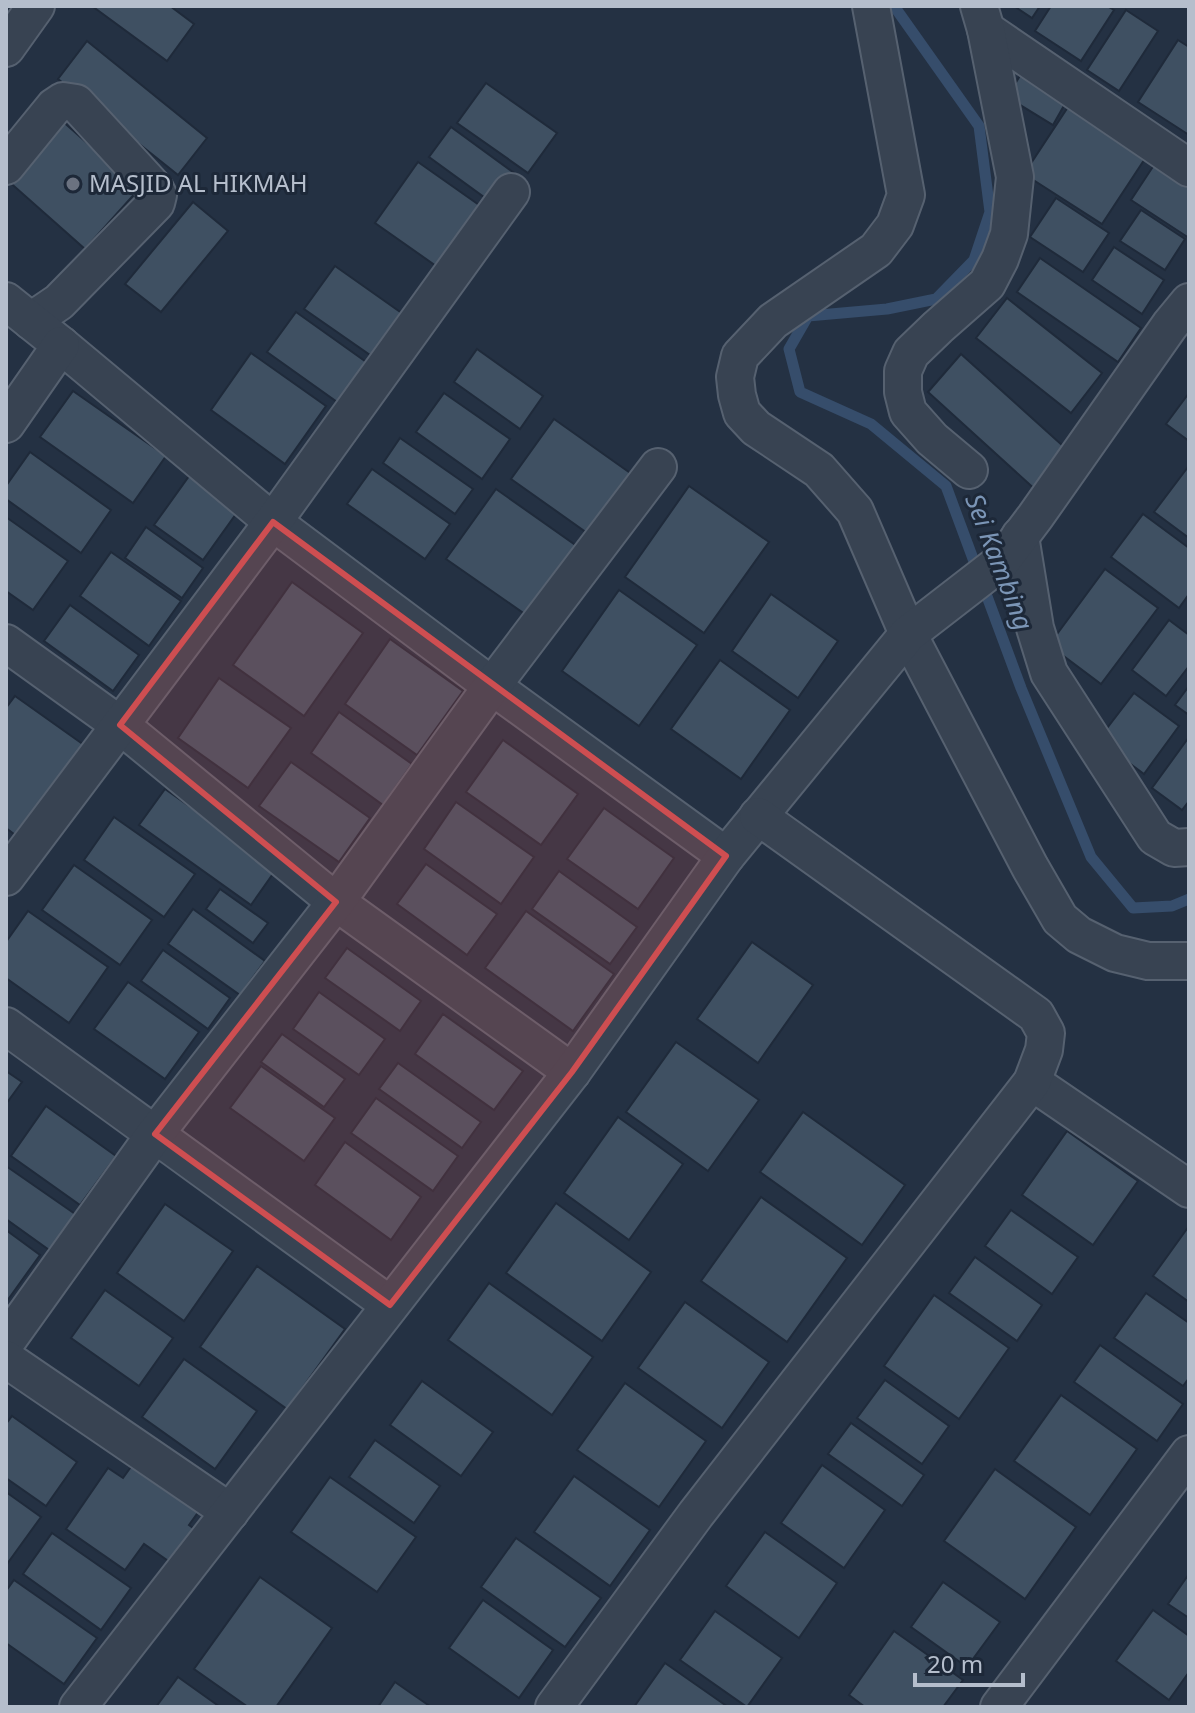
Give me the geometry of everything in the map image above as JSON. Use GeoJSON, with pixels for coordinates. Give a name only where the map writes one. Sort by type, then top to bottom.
{"type":"FeatureCollection","features":[{"type":"Feature","properties":{"kind":"street"},"geometry":{"type":"LineString","coordinates":[[6,48],[36,6]]}},
{"type":"Feature","properties":{"kind":"street"},"geometry":{"type":"LineString","coordinates":[[871,6],[906,195],[895,225],[876,250],[773,321],[740,356],[735,377],[742,413],[756,428],[819,470],[855,511],[908,634],[1060,919],[1079,935],[1115,953],[1148,961],[1189,961]]}},
{"type":"Feature","properties":{"kind":"street"},"geometry":{"type":"LineString","coordinates":[[983,18],[1189,168]]}},
{"type":"Feature","properties":{"kind":"street"},"geometry":{"type":"LineString","coordinates":[[969,470],[932,439],[908,412],[903,392],[903,371],[911,353],[987,284],[1009,234],[1015,177],[983,18]]}},
{"type":"Feature","properties":{"kind":"street"},"geometry":{"type":"LineString","coordinates":[[6,166],[54,107],[63,101],[76,103],[158,195],[156,203],[59,302],[19,311]]}},
{"type":"Feature","properties":{"kind":"street"},"geometry":{"type":"LineString","coordinates":[[6,877],[273,522],[511,192]]}},
{"type":"Feature","properties":{"kind":"street"},"geometry":{"type":"LineString","coordinates":[[19,311],[273,522],[726,856]]}},
{"type":"Feature","properties":{"kind":"street"},"geometry":{"type":"LineString","coordinates":[[78,1707],[572,1072],[726,856],[908,634],[1010,549],[1183,323]]}},
{"type":"Feature","properties":{"kind":"street"},"geometry":{"type":"LineString","coordinates":[[6,424],[61,345]]}},
{"type":"Feature","properties":{"kind":"street"},"geometry":{"type":"LineString","coordinates":[[6,1342],[155,1134],[336,902],[492,686],[658,467]]}},
{"type":"Feature","properties":{"kind":"street"},"geometry":{"type":"LineString","coordinates":[[1010,549],[1049,673],[1155,837],[1174,848],[1189,847]]}},
{"type":"Feature","properties":{"kind":"street"},"geometry":{"type":"LineString","coordinates":[[6,643],[120,725],[336,902],[572,1072]]}},
{"type":"Feature","properties":{"kind":"street"},"geometry":{"type":"LineString","coordinates":[[554,1707],[696,1514],[1032,1082],[1044,1050],[1046,1033],[1036,1015],[758,816]]}},
{"type":"Feature","properties":{"kind":"street"},"geometry":{"type":"LineString","coordinates":[[6,1026],[390,1305]]}},
{"type":"Feature","properties":{"kind":"street"},"geometry":{"type":"LineString","coordinates":[[1032,1082],[1189,1189]]}},
{"type":"Feature","properties":{"kind":"street"},"geometry":{"type":"LineString","coordinates":[[6,1359],[230,1512]]}},
{"type":"Feature","properties":{"kind":"street"},"geometry":{"type":"LineString","coordinates":[[999,1707],[1189,1454]]}},
{"type":"Feature","properties":{"kind":"highlighted area"},"geometry":{"type":"Polygon","coordinates":[[[273,522],[726,856],[572,1072],[390,1305],[155,1134],[336,902],[120,725],[273,522]]]}},
{"type":"Feature","properties":{"kind":"building"},"geometry":{"type":"Polygon","coordinates":[[[92,6],[170,6],[194,24],[167,61],[92,6]]]}},
{"type":"Feature","properties":{"kind":"building"},"geometry":{"type":"Polygon","coordinates":[[[1014,6],[1040,6],[1032,18],[1014,6]]]}},
{"type":"Feature","properties":{"kind":"building"},"geometry":{"type":"Polygon","coordinates":[[[1051,6],[1107,6],[1114,10],[1081,61],[1035,31],[1051,6]]]}},
{"type":"Feature","properties":{"kind":"building"},"geometry":{"type":"Polygon","coordinates":[[[1126,10],[1158,31],[1119,91],[1087,70],[1126,10]]]}},
{"type":"Feature","properties":{"kind":"building"},"geometry":{"type":"Polygon","coordinates":[[[1178,40],[1189,47],[1189,135],[1138,102],[1178,40]]]}},
{"type":"Feature","properties":{"kind":"building"},"geometry":{"type":"Polygon","coordinates":[[[87,41],[207,138],[178,175],[58,79],[87,41]]]}},
{"type":"Feature","properties":{"kind":"building"},"geometry":{"type":"Polygon","coordinates":[[[1021,74],[1066,102],[1053,125],[1007,97],[1021,74]]]}},
{"type":"Feature","properties":{"kind":"building"},"geometry":{"type":"Polygon","coordinates":[[[486,83],[557,133],[528,173],[457,123],[486,83]]]}},
{"type":"Feature","properties":{"kind":"building"},"geometry":{"type":"Polygon","coordinates":[[[1072,101],[1150,151],[1102,224],[1024,174],[1072,101]]]}},
{"type":"Feature","properties":{"kind":"building","name":"MASJID AL HIKMAH"},"geometry":{"type":"Polygon","coordinates":[[[60,119],[139,189],[85,249],[6,179],[60,119]]]}},
{"type":"Feature","properties":{"kind":"building"},"geometry":{"type":"Polygon","coordinates":[[[451,127],[517,175],[495,205],[429,157],[451,127]]]}},
{"type":"Feature","properties":{"kind":"building"},"geometry":{"type":"Polygon","coordinates":[[[418,162],[489,212],[446,273],[375,223],[418,162]]]}},
{"type":"Feature","properties":{"kind":"building"},"geometry":{"type":"Polygon","coordinates":[[[1156,162],[1189,183],[1189,238],[1131,200],[1156,162]]]}},
{"type":"Feature","properties":{"kind":"building"},"geometry":{"type":"Polygon","coordinates":[[[1056,198],[1109,233],[1083,272],[1030,237],[1056,198]]]}},
{"type":"Feature","properties":{"kind":"building"},"geometry":{"type":"Polygon","coordinates":[[[193,202],[228,231],[161,312],[125,284],[193,202]]]}},
{"type":"Feature","properties":{"kind":"building"},"geometry":{"type":"Polygon","coordinates":[[[1141,210],[1185,239],[1165,270],[1120,241],[1141,210]]]}},
{"type":"Feature","properties":{"kind":"building"},"geometry":{"type":"Polygon","coordinates":[[[1114,247],[1164,280],[1142,314],[1092,280],[1114,247]]]}},
{"type":"Feature","properties":{"kind":"building"},"geometry":{"type":"Polygon","coordinates":[[[1040,258],[1141,328],[1118,362],[1017,292],[1040,258]]]}},
{"type":"Feature","properties":{"kind":"building"},"geometry":{"type":"Polygon","coordinates":[[[335,266],[403,314],[373,357],[304,309],[335,266]]]}},
{"type":"Feature","properties":{"kind":"building"},"geometry":{"type":"Polygon","coordinates":[[[1007,298],[1102,373],[1071,413],[976,338],[1007,298]]]}},
{"type":"Feature","properties":{"kind":"building"},"geometry":{"type":"Polygon","coordinates":[[[296,312],[369,364],[340,404],[267,352],[296,312]]]}},
{"type":"Feature","properties":{"kind":"building"},"geometry":{"type":"Polygon","coordinates":[[[477,349],[543,396],[520,429],[454,382],[477,349]]]}},
{"type":"Feature","properties":{"kind":"building"},"geometry":{"type":"Polygon","coordinates":[[[251,353],[326,406],[285,464],[211,410],[251,353]]]}},
{"type":"Feature","properties":{"kind":"building"},"geometry":{"type":"Polygon","coordinates":[[[961,354],[1073,455],[1038,492],[928,392],[961,354]]]}},
{"type":"Feature","properties":{"kind":"building"},"geometry":{"type":"Polygon","coordinates":[[[73,391],[166,456],[133,503],[40,437],[73,391]]]}},
{"type":"Feature","properties":{"kind":"building"},"geometry":{"type":"Polygon","coordinates":[[[444,393],[510,439],[482,479],[416,432],[444,393]]]}},
{"type":"Feature","properties":{"kind":"building"},"geometry":{"type":"Polygon","coordinates":[[[1189,393],[1189,441],[1166,424],[1189,393]]]}},
{"type":"Feature","properties":{"kind":"building"},"geometry":{"type":"Polygon","coordinates":[[[554,419],[633,475],[590,535],[511,479],[554,419]]]}},
{"type":"Feature","properties":{"kind":"building"},"geometry":{"type":"Polygon","coordinates":[[[400,438],[473,489],[455,514],[383,463],[400,438]]]}},
{"type":"Feature","properties":{"kind":"building"},"geometry":{"type":"Polygon","coordinates":[[[30,452],[111,510],[81,553],[6,499],[6,486],[30,452]]]}},
{"type":"Feature","properties":{"kind":"building"},"geometry":{"type":"Polygon","coordinates":[[[1189,468],[1189,538],[1154,512],[1189,468]]]}},
{"type":"Feature","properties":{"kind":"building"},"geometry":{"type":"Polygon","coordinates":[[[372,469],[450,524],[425,559],[347,504],[372,469]]]}},
{"type":"Feature","properties":{"kind":"building"},"geometry":{"type":"Polygon","coordinates":[[[192,472],[241,507],[203,560],[154,525],[192,472]]]}},
{"type":"Feature","properties":{"kind":"building"},"geometry":{"type":"Polygon","coordinates":[[[689,486],[769,542],[704,633],[625,577],[689,486]]]}},
{"type":"Feature","properties":{"kind":"building"},"geometry":{"type":"Polygon","coordinates":[[[496,489],[581,549],[532,619],[446,559],[496,489]]]}},
{"type":"Feature","properties":{"kind":"building"},"geometry":{"type":"Polygon","coordinates":[[[1143,514],[1189,548],[1189,594],[1179,608],[1111,557],[1143,514]]]}},
{"type":"Feature","properties":{"kind":"building"},"geometry":{"type":"Polygon","coordinates":[[[6,517],[68,561],[33,610],[6,591],[6,517]]]}},
{"type":"Feature","properties":{"kind":"building"},"geometry":{"type":"Polygon","coordinates":[[[146,527],[203,568],[182,598],[125,558],[146,527]]]}},
{"type":"Feature","properties":{"kind":"building"},"geometry":{"type":"Polygon","coordinates":[[[111,552],[181,601],[149,646],[80,596],[111,552]]]}},
{"type":"Feature","properties":{"kind":"building"},"geometry":{"type":"Polygon","coordinates":[[[1105,569],[1158,608],[1101,684],[1049,645],[1105,569]]]}},
{"type":"Feature","properties":{"kind":"building"},"geometry":{"type":"Polygon","coordinates":[[[292,582],[363,633],[304,716],[233,665],[292,582]]]}},
{"type":"Feature","properties":{"kind":"building"},"geometry":{"type":"Polygon","coordinates":[[[619,590],[697,645],[639,726],[562,671],[619,590]]]}},
{"type":"Feature","properties":{"kind":"building"},"geometry":{"type":"Polygon","coordinates":[[[771,594],[838,641],[798,698],[732,651],[771,594]]]}},
{"type":"Feature","properties":{"kind":"building"},"geometry":{"type":"Polygon","coordinates":[[[70,605],[139,655],[113,691],[44,641],[70,605]]]}},
{"type":"Feature","properties":{"kind":"building"},"geometry":{"type":"Polygon","coordinates":[[[1169,620],[1189,635],[1189,666],[1166,696],[1132,670],[1169,620]]]}},
{"type":"Feature","properties":{"kind":"building"},"geometry":{"type":"Polygon","coordinates":[[[390,639],[463,691],[417,755],[345,704],[390,639]]]}},
{"type":"Feature","properties":{"kind":"building"},"geometry":{"type":"Polygon","coordinates":[[[720,660],[790,710],[741,779],[671,729],[720,660]]]}},
{"type":"Feature","properties":{"kind":"building"},"geometry":{"type":"Polygon","coordinates":[[[219,678],[291,728],[248,788],[178,738],[219,678]]]}},
{"type":"Feature","properties":{"kind":"building"},"geometry":{"type":"Polygon","coordinates":[[[1189,686],[1189,715],[1175,705],[1189,686]]]}},
{"type":"Feature","properties":{"kind":"building"},"geometry":{"type":"Polygon","coordinates":[[[1134,693],[1179,726],[1144,774],[1098,740],[1134,693]]]}},
{"type":"Feature","properties":{"kind":"building"},"geometry":{"type":"Polygon","coordinates":[[[15,696],[84,745],[18,837],[6,828],[6,708],[15,696]]]}},
{"type":"Feature","properties":{"kind":"building"},"geometry":{"type":"Polygon","coordinates":[[[339,712],[412,764],[383,805],[311,753],[339,712]]]}},
{"type":"Feature","properties":{"kind":"building"},"geometry":{"type":"Polygon","coordinates":[[[1189,737],[1189,801],[1182,810],[1152,788],[1189,737]]]}},
{"type":"Feature","properties":{"kind":"building"},"geometry":{"type":"Polygon","coordinates":[[[503,740],[578,794],[541,845],[466,792],[503,740]]]}},
{"type":"Feature","properties":{"kind":"building"},"geometry":{"type":"Polygon","coordinates":[[[291,762],[370,818],[339,862],[259,806],[291,762]]]}},
{"type":"Feature","properties":{"kind":"building"},"geometry":{"type":"Polygon","coordinates":[[[165,789],[277,868],[251,905],[139,825],[165,789]]]}},
{"type":"Feature","properties":{"kind":"building"},"geometry":{"type":"Polygon","coordinates":[[[456,802],[534,857],[501,904],[424,849],[456,802]]]}},
{"type":"Feature","properties":{"kind":"building"},"geometry":{"type":"Polygon","coordinates":[[[604,808],[674,858],[638,909],[567,859],[604,808]]]}},
{"type":"Feature","properties":{"kind":"building"},"geometry":{"type":"Polygon","coordinates":[[[114,817],[195,874],[164,917],[84,860],[114,817]]]}},
{"type":"Feature","properties":{"kind":"building"},"geometry":{"type":"Polygon","coordinates":[[[426,864],[497,914],[467,955],[397,904],[426,864]]]}},
{"type":"Feature","properties":{"kind":"building"},"geometry":{"type":"Polygon","coordinates":[[[74,865],[152,920],[120,965],[42,910],[74,865]]]}},
{"type":"Feature","properties":{"kind":"building"},"geometry":{"type":"Polygon","coordinates":[[[559,871],[637,927],[610,964],[532,909],[559,871]]]}},
{"type":"Feature","properties":{"kind":"building"},"geometry":{"type":"Polygon","coordinates":[[[220,889],[268,923],[253,943],[206,909],[220,889]]]}},
{"type":"Feature","properties":{"kind":"building"},"geometry":{"type":"Polygon","coordinates":[[[193,909],[265,961],[240,995],[168,944],[193,909]]]}},
{"type":"Feature","properties":{"kind":"building"},"geometry":{"type":"Polygon","coordinates":[[[28,911],[108,967],[69,1023],[6,978],[6,942],[28,911]]]}},
{"type":"Feature","properties":{"kind":"building"},"geometry":{"type":"Polygon","coordinates":[[[526,911],[614,974],[573,1031],[485,968],[526,911]]]}},
{"type":"Feature","properties":{"kind":"building"},"geometry":{"type":"Polygon","coordinates":[[[752,942],[813,985],[758,1063],[697,1019],[752,942]]]}},
{"type":"Feature","properties":{"kind":"building"},"geometry":{"type":"Polygon","coordinates":[[[347,948],[421,1001],[400,1031],[325,978],[347,948]]]}},
{"type":"Feature","properties":{"kind":"building"},"geometry":{"type":"Polygon","coordinates":[[[163,950],[230,998],[208,1029],[141,981],[163,950]]]}},
{"type":"Feature","properties":{"kind":"building"},"geometry":{"type":"Polygon","coordinates":[[[128,982],[199,1032],[165,1079],[94,1029],[128,982]]]}},
{"type":"Feature","properties":{"kind":"building"},"geometry":{"type":"Polygon","coordinates":[[[319,992],[385,1039],[359,1075],[293,1029],[319,992]]]}},
{"type":"Feature","properties":{"kind":"building"},"geometry":{"type":"Polygon","coordinates":[[[443,1014],[523,1071],[494,1110],[415,1054],[443,1014]]]}},
{"type":"Feature","properties":{"kind":"building"},"geometry":{"type":"Polygon","coordinates":[[[282,1034],[345,1079],[324,1107],[261,1062],[282,1034]]]}},
{"type":"Feature","properties":{"kind":"building"},"geometry":{"type":"Polygon","coordinates":[[[676,1042],[759,1100],[708,1171],[626,1112],[676,1042]]]}},
{"type":"Feature","properties":{"kind":"building"},"geometry":{"type":"Polygon","coordinates":[[[398,1063],[481,1122],[462,1148],[379,1089],[398,1063]]]}},
{"type":"Feature","properties":{"kind":"building"},"geometry":{"type":"Polygon","coordinates":[[[261,1066],[335,1118],[304,1161],[230,1108],[261,1066]]]}},
{"type":"Feature","properties":{"kind":"building"},"geometry":{"type":"Polygon","coordinates":[[[6,1071],[22,1082],[6,1104],[6,1071]]]}},
{"type":"Feature","properties":{"kind":"building"},"geometry":{"type":"Polygon","coordinates":[[[376,1098],[458,1156],[433,1191],[351,1133],[376,1098]]]}},
{"type":"Feature","properties":{"kind":"building"},"geometry":{"type":"Polygon","coordinates":[[[46,1106],[116,1156],[80,1205],[11,1156],[46,1106]]]}},
{"type":"Feature","properties":{"kind":"building"},"geometry":{"type":"Polygon","coordinates":[[[803,1112],[905,1185],[862,1245],[760,1172],[803,1112]]]}},
{"type":"Feature","properties":{"kind":"building"},"geometry":{"type":"Polygon","coordinates":[[[618,1117],[683,1164],[629,1240],[564,1193],[618,1117]]]}},
{"type":"Feature","properties":{"kind":"building"},"geometry":{"type":"Polygon","coordinates":[[[1067,1131],[1138,1181],[1093,1245],[1022,1195],[1067,1131]]]}},
{"type":"Feature","properties":{"kind":"building"},"geometry":{"type":"Polygon","coordinates":[[[345,1142],[421,1197],[391,1240],[315,1185],[345,1142]]]}},
{"type":"Feature","properties":{"kind":"building"},"geometry":{"type":"Polygon","coordinates":[[[6,1166],[78,1216],[52,1252],[6,1219],[6,1166]]]}},
{"type":"Feature","properties":{"kind":"building"},"geometry":{"type":"Polygon","coordinates":[[[761,1197],[847,1258],[787,1342],[701,1281],[761,1197]]]}},
{"type":"Feature","properties":{"kind":"building"},"geometry":{"type":"Polygon","coordinates":[[[556,1203],[651,1272],[602,1341],[506,1273],[556,1203]]]}},
{"type":"Feature","properties":{"kind":"building"},"geometry":{"type":"Polygon","coordinates":[[[165,1204],[233,1251],[184,1321],[117,1273],[165,1204]]]}},
{"type":"Feature","properties":{"kind":"building"},"geometry":{"type":"Polygon","coordinates":[[[1011,1210],[1078,1257],[1052,1294],[985,1246],[1011,1210]]]}},
{"type":"Feature","properties":{"kind":"building"},"geometry":{"type":"Polygon","coordinates":[[[1189,1226],[1189,1302],[1153,1276],[1189,1226]]]}},
{"type":"Feature","properties":{"kind":"building"},"geometry":{"type":"Polygon","coordinates":[[[6,1230],[40,1255],[7,1301],[6,1301],[6,1230]]]}},
{"type":"Feature","properties":{"kind":"building"},"geometry":{"type":"Polygon","coordinates":[[[975,1257],[1042,1305],[1017,1341],[949,1293],[975,1257]]]}},
{"type":"Feature","properties":{"kind":"building"},"geometry":{"type":"Polygon","coordinates":[[[257,1266],[345,1329],[287,1409],[200,1347],[257,1266]]]}},
{"type":"Feature","properties":{"kind":"building"},"geometry":{"type":"Polygon","coordinates":[[[489,1283],[593,1357],[552,1415],[448,1340],[489,1283]]]}},
{"type":"Feature","properties":{"kind":"building"},"geometry":{"type":"Polygon","coordinates":[[[105,1290],[173,1338],[139,1386],[71,1338],[105,1290]]]}},
{"type":"Feature","properties":{"kind":"building"},"geometry":{"type":"Polygon","coordinates":[[[1146,1293],[1189,1323],[1189,1378],[1183,1386],[1114,1338],[1146,1293]]]}},
{"type":"Feature","properties":{"kind":"building"},"geometry":{"type":"Polygon","coordinates":[[[934,1295],[1009,1348],[959,1419],[884,1366],[934,1295]]]}},
{"type":"Feature","properties":{"kind":"building"},"geometry":{"type":"Polygon","coordinates":[[[685,1302],[769,1362],[722,1428],[638,1368],[685,1302]]]}},
{"type":"Feature","properties":{"kind":"building"},"geometry":{"type":"Polygon","coordinates":[[[1100,1345],[1183,1404],[1157,1441],[1074,1382],[1100,1345]]]}},
{"type":"Feature","properties":{"kind":"building"},"geometry":{"type":"Polygon","coordinates":[[[184,1359],[257,1411],[215,1469],[142,1417],[184,1359]]]}},
{"type":"Feature","properties":{"kind":"building"},"geometry":{"type":"Polygon","coordinates":[[[885,1380],[949,1426],[922,1464],[857,1418],[885,1380]]]}},
{"type":"Feature","properties":{"kind":"building"},"geometry":{"type":"Polygon","coordinates":[[[422,1381],[493,1432],[461,1476],[390,1425],[422,1381]]]}},
{"type":"Feature","properties":{"kind":"building"},"geometry":{"type":"Polygon","coordinates":[[[625,1383],[706,1441],[659,1507],[577,1450],[625,1383]]]}},
{"type":"Feature","properties":{"kind":"building"},"geometry":{"type":"Polygon","coordinates":[[[1061,1395],[1137,1449],[1090,1515],[1014,1461],[1061,1395]]]}},
{"type":"Feature","properties":{"kind":"building"},"geometry":{"type":"Polygon","coordinates":[[[12,1416],[77,1462],[46,1506],[6,1478],[6,1424],[12,1416]]]}},
{"type":"Feature","properties":{"kind":"building"},"geometry":{"type":"Polygon","coordinates":[[[851,1423],[924,1475],[902,1506],[828,1454],[851,1423]]]}},
{"type":"Feature","properties":{"kind":"building"},"geometry":{"type":"Polygon","coordinates":[[[375,1440],[440,1486],[414,1523],[349,1477],[375,1440]]]}},
{"type":"Feature","properties":{"kind":"building"},"geometry":{"type":"Polygon","coordinates":[[[138,1457],[204,1504],[189,1525],[197,1531],[174,1565],[144,1544],[125,1570],[66,1529],[108,1468],[123,1478],[138,1457]]]}},
{"type":"Feature","properties":{"kind":"building"},"geometry":{"type":"Polygon","coordinates":[[[822,1465],[885,1510],[844,1568],[781,1523],[822,1465]]]}},
{"type":"Feature","properties":{"kind":"building"},"geometry":{"type":"Polygon","coordinates":[[[995,1469],[1076,1527],[1025,1599],[944,1541],[995,1469]]]}},
{"type":"Feature","properties":{"kind":"building"},"geometry":{"type":"Polygon","coordinates":[[[574,1476],[650,1530],[610,1586],[534,1532],[574,1476]]]}},
{"type":"Feature","properties":{"kind":"building"},"geometry":{"type":"Polygon","coordinates":[[[330,1477],[416,1537],[377,1592],[291,1532],[330,1477]]]}},
{"type":"Feature","properties":{"kind":"building"},"geometry":{"type":"Polygon","coordinates":[[[6,1492],[41,1517],[7,1564],[6,1563],[6,1492]]]}},
{"type":"Feature","properties":{"kind":"building"},"geometry":{"type":"Polygon","coordinates":[[[765,1532],[837,1583],[799,1638],[726,1586],[765,1532]]]}},
{"type":"Feature","properties":{"kind":"building"},"geometry":{"type":"Polygon","coordinates":[[[52,1533],[131,1588],[101,1630],[23,1574],[52,1533]]]}},
{"type":"Feature","properties":{"kind":"building"},"geometry":{"type":"Polygon","coordinates":[[[516,1538],[601,1598],[565,1647],[481,1587],[516,1538]]]}},
{"type":"Feature","properties":{"kind":"building"},"geometry":{"type":"Polygon","coordinates":[[[1189,1574],[1189,1618],[1168,1604],[1189,1574]]]}},
{"type":"Feature","properties":{"kind":"building"},"geometry":{"type":"Polygon","coordinates":[[[260,1577],[332,1628],[276,1707],[248,1707],[194,1669],[260,1577]]]}},
{"type":"Feature","properties":{"kind":"building"},"geometry":{"type":"Polygon","coordinates":[[[14,1580],[97,1638],[64,1684],[6,1643],[6,1591],[14,1580]]]}},
{"type":"Feature","properties":{"kind":"building"},"geometry":{"type":"Polygon","coordinates":[[[943,1582],[1000,1622],[967,1667],[911,1627],[943,1582]]]}},
{"type":"Feature","properties":{"kind":"building"},"geometry":{"type":"Polygon","coordinates":[[[483,1600],[553,1650],[519,1698],[449,1648],[483,1600]]]}},
{"type":"Feature","properties":{"kind":"building"},"geometry":{"type":"Polygon","coordinates":[[[1153,1610],[1189,1636],[1189,1672],[1169,1700],[1116,1661],[1153,1610]]]}},
{"type":"Feature","properties":{"kind":"building"},"geometry":{"type":"Polygon","coordinates":[[[715,1611],[782,1658],[747,1707],[680,1660],[715,1611]]]}},
{"type":"Feature","properties":{"kind":"building"},"geometry":{"type":"Polygon","coordinates":[[[894,1631],[963,1680],[943,1707],[865,1707],[849,1695],[894,1631]]]}},
{"type":"Feature","properties":{"kind":"building"},"geometry":{"type":"Polygon","coordinates":[[[665,1663],[728,1707],[634,1707],[665,1663]]]}},
{"type":"Feature","properties":{"kind":"building"},"geometry":{"type":"Polygon","coordinates":[[[178,1677],[220,1707],[156,1707],[178,1677]]]}},
{"type":"Feature","properties":{"kind":"building"},"geometry":{"type":"Polygon","coordinates":[[[395,1682],[431,1707],[378,1707],[395,1682]]]}},
{"type":"Feature","properties":{"kind":"waterway","name":"Sei Kambing"},"geometry":{"type":"LineString","coordinates":[[894,6],[979,126],[990,212],[974,260],[936,299],[887,309],[808,316],[789,349],[800,392],[871,424],[946,486],[1021,688],[1091,857],[1133,908],[1172,906],[1189,899]]}},
{"type":"Feature","properties":{"kind":"place","name":"MASJID AL HIKMAH"},"geometry":{"type":"Point","coordinates":[73,184]}}]}
